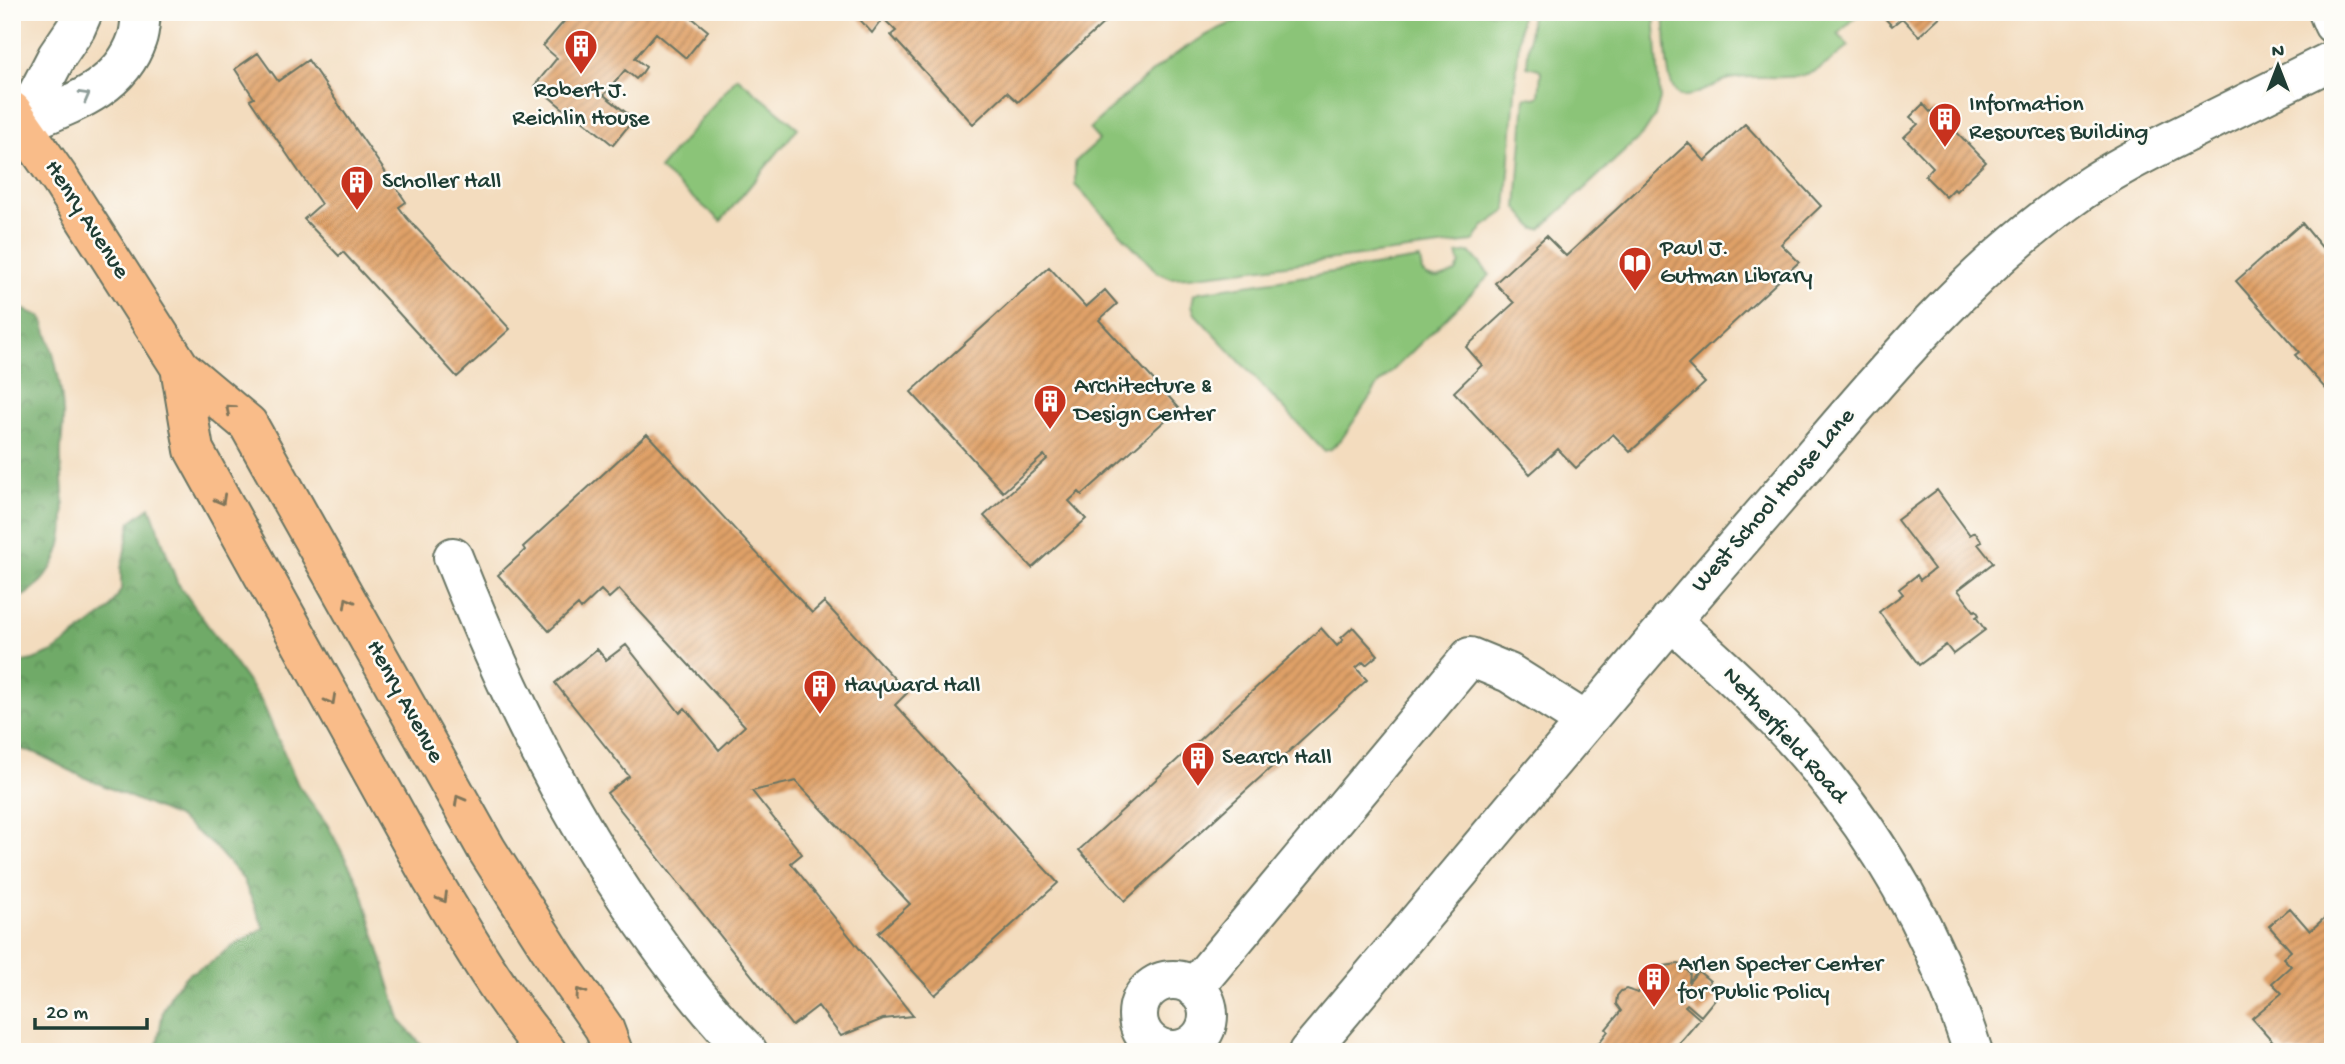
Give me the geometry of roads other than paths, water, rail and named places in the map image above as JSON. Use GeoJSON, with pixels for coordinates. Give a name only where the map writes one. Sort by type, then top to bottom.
{"type":"FeatureCollection","features":[{"type":"Feature","properties":{"kind":"main road","name":"Henry Avenue"},"geometry":{"type":"LineString","coordinates":[[16,124],[180,367],[248,424],[487,850],[560,965],[604,1028],[613,1052]]}},
{"type":"Feature","properties":{"kind":"main road","name":"Henry Avenue"},"geometry":{"type":"LineString","coordinates":[[180,367],[194,450],[431,878],[489,971],[547,1052]]}},
{"type":"Feature","properties":{"kind":"street"},"geometry":{"type":"LineString","coordinates":[[16,124],[76,28],[83,12]]}},
{"type":"Feature","properties":{"kind":"street"},"geometry":{"type":"LineString","coordinates":[[16,124],[86,97],[110,80],[127,62],[138,38],[141,12]]}},
{"type":"Feature","properties":{"kind":"street"},"geometry":{"type":"LineString","coordinates":[[2328,12],[2333,24]]}},
{"type":"Feature","properties":{"kind":"street","name":"West School House Lane"},"geometry":{"type":"LineString","coordinates":[[1308,1052],[1670,620],[1923,330],[1982,271],[2015,241],[2072,197],[2131,161],[2333,60]]}},
{"type":"Feature","properties":{"kind":"street"},"geometry":{"type":"LineString","coordinates":[[453,557],[515,704],[604,866],[665,954],[748,1052]]}},
{"type":"Feature","properties":{"kind":"street","name":"Netherfield Road"},"geometry":{"type":"LineString","coordinates":[[1670,620],[1783,728],[1818,766],[1859,820],[1894,874],[1928,936],[1959,1007],[1973,1052]]}},
{"type":"Feature","properties":{"kind":"street"},"geometry":{"type":"LineString","coordinates":[[1194,988],[1470,657],[1509,673],[1585,721]]}},
{"type":"Feature","properties":{"kind":"place","name":"Robert J. Reichlin House"},"geometry":{"type":"Point","coordinates":[581,76]}},
{"type":"Feature","properties":{"kind":"place","name":"Information Resources Building"},"geometry":{"type":"Point","coordinates":[1945,149]}},
{"type":"Feature","properties":{"kind":"place","name":"Scholler Hall"},"geometry":{"type":"Point","coordinates":[357,212]}},
{"type":"Feature","properties":{"kind":"place","name":"Paul J. Gutman Library"},"geometry":{"type":"Point","coordinates":[1635,293]}},
{"type":"Feature","properties":{"kind":"place","name":"Architecture & Design Center"},"geometry":{"type":"Point","coordinates":[1050,431]}},
{"type":"Feature","properties":{"kind":"place","name":"Hayward Hall"},"geometry":{"type":"Point","coordinates":[820,716]}},
{"type":"Feature","properties":{"kind":"place","name":"Search Hall"},"geometry":{"type":"Point","coordinates":[1198,788]}},
{"type":"Feature","properties":{"kind":"place","name":"Arlen Specter Center for Public Policy"},"geometry":{"type":"Point","coordinates":[1654,1009]}}]}
